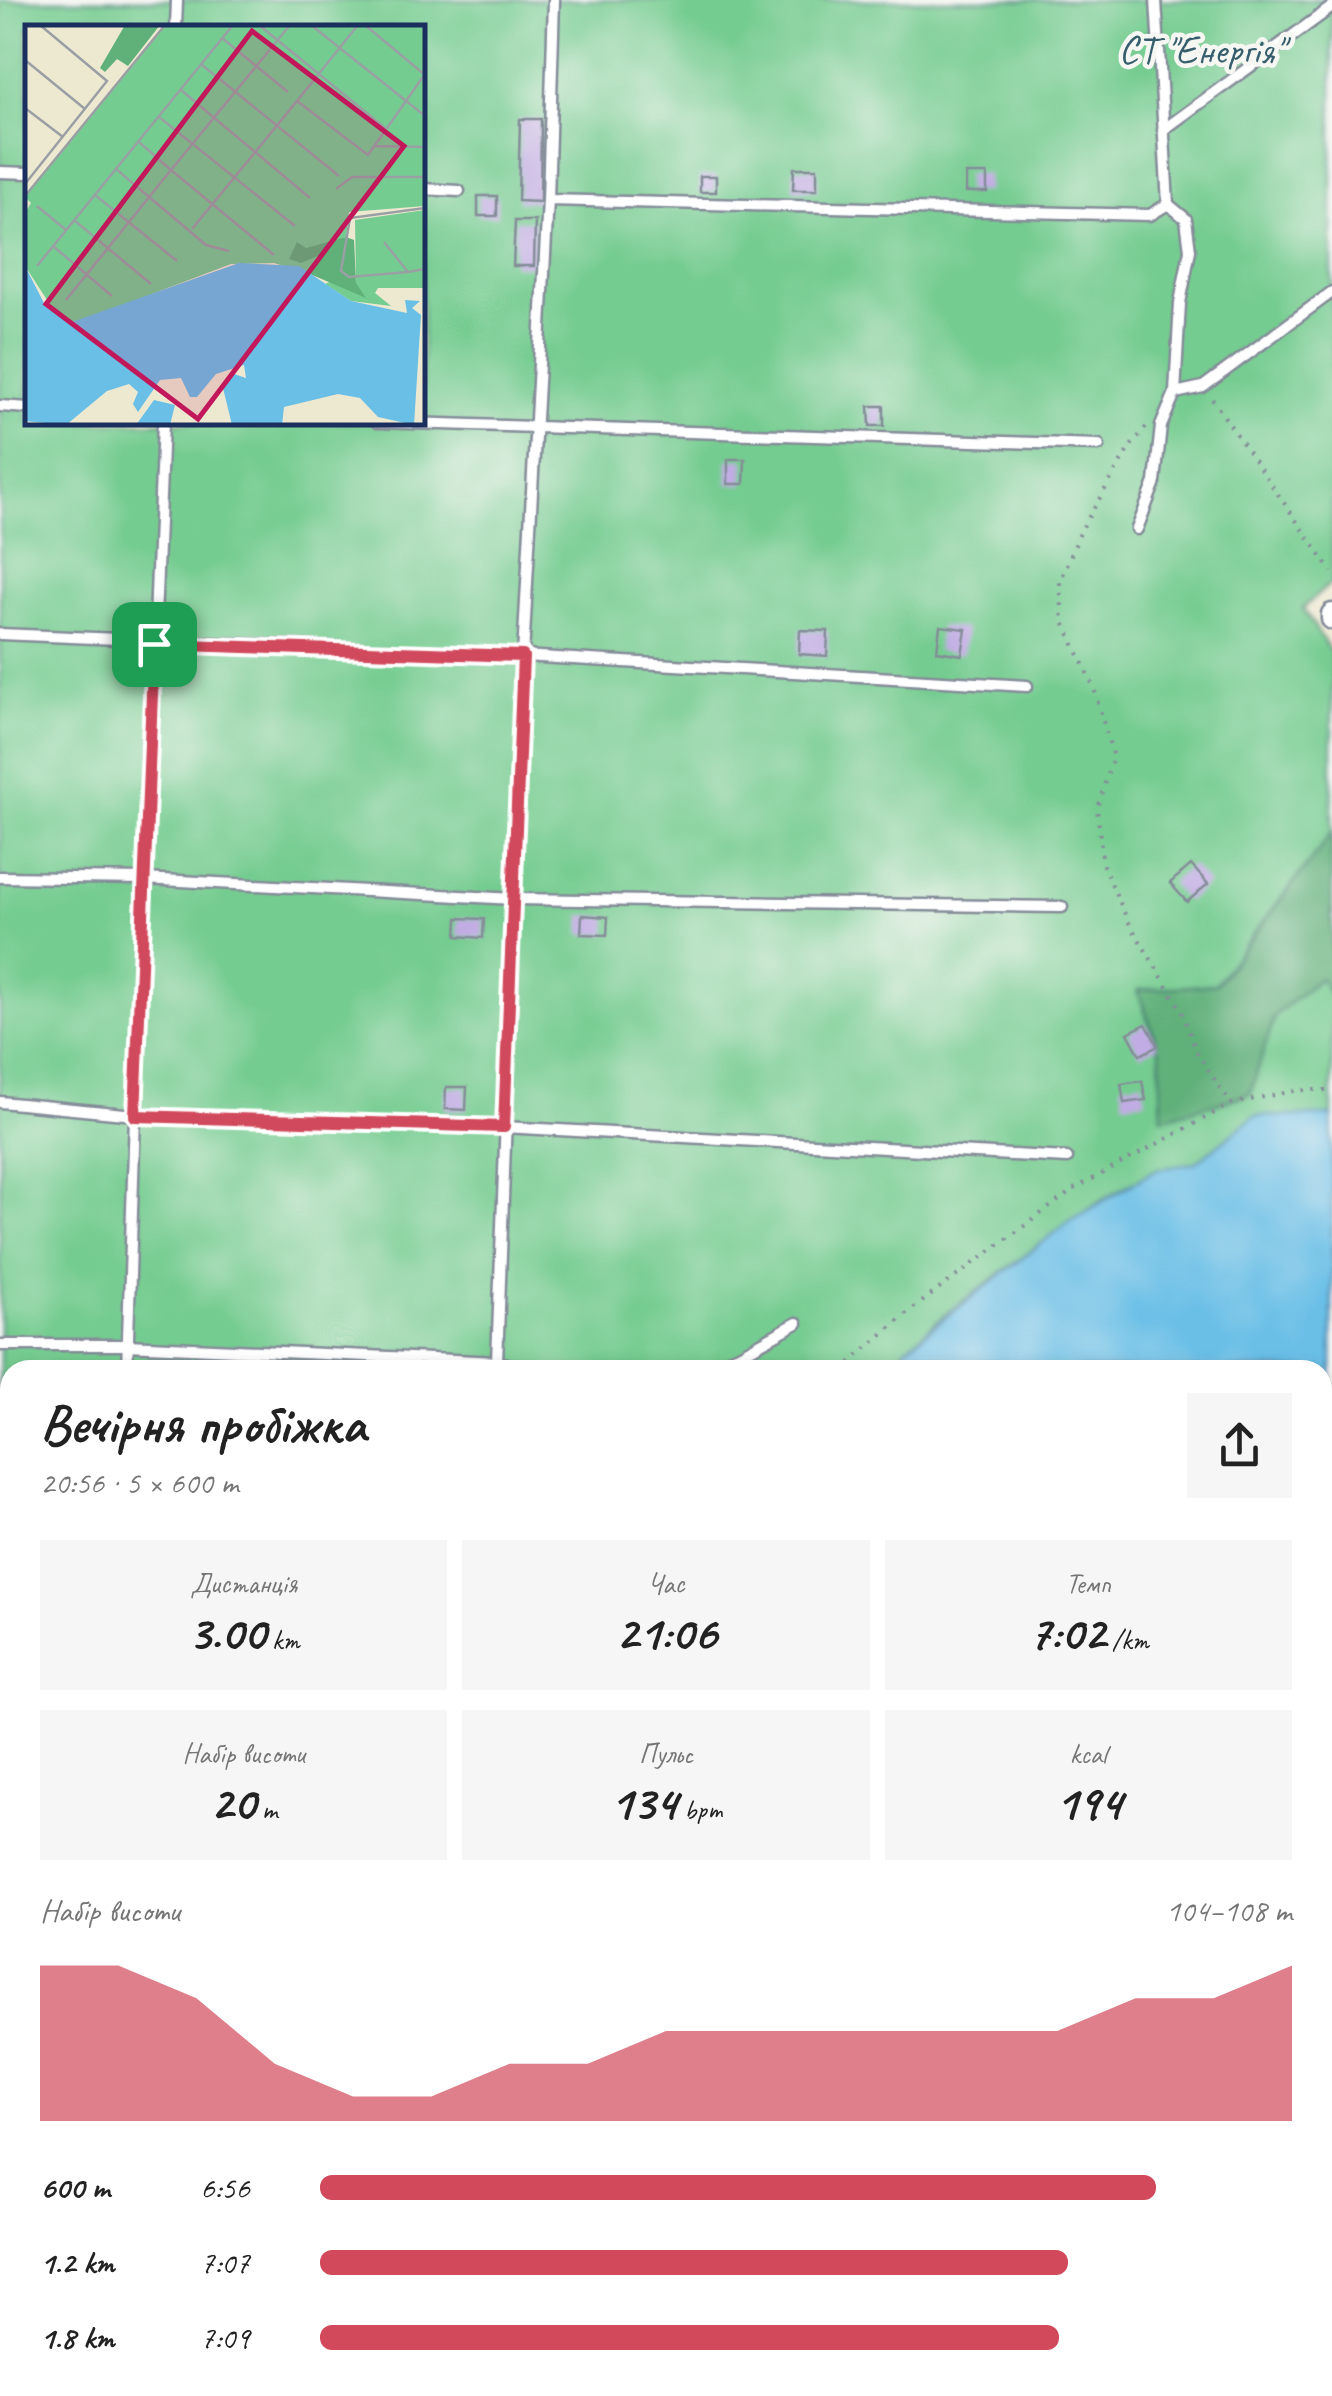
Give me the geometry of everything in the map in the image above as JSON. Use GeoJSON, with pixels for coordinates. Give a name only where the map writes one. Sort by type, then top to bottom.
{"type":"FeatureCollection","features":[{"type":"Feature","properties":{"kind":"lane"},"geometry":{"type":"LineString","coordinates":[[176,25],[177,0]]}},
{"type":"Feature","properties":{"kind":"lane"},"geometry":{"type":"LineString","coordinates":[[497,1360],[523,656],[548,200],[554,0]]}},
{"type":"Feature","properties":{"kind":"lane"},"geometry":{"type":"LineString","coordinates":[[1137,529],[1155,482],[1161,426],[1175,393],[1180,303],[1190,250],[1186,219],[1168,204],[1156,0]]}},
{"type":"Feature","properties":{"kind":"lane"},"geometry":{"type":"LineString","coordinates":[[1163,130],[1332,7]]}},
{"type":"Feature","properties":{"kind":"lane"},"geometry":{"type":"LineString","coordinates":[[0,172],[25,173]]}},
{"type":"Feature","properties":{"kind":"lane"},"geometry":{"type":"LineString","coordinates":[[425,190],[459,191]]}},
{"type":"Feature","properties":{"kind":"lane"},"geometry":{"type":"LineString","coordinates":[[548,200],[1150,215],[1168,204]]}},
{"type":"Feature","properties":{"kind":"lane"},"geometry":{"type":"LineString","coordinates":[[1175,393],[1203,387],[1332,292]]}},
{"type":"Feature","properties":{"kind":"lane"},"geometry":{"type":"LineString","coordinates":[[0,406],[25,408]]}},
{"type":"Feature","properties":{"kind":"lane"},"geometry":{"type":"LineString","coordinates":[[425,424],[1100,445]]}},
{"type":"Feature","properties":{"kind":"lane"},"geometry":{"type":"LineString","coordinates":[[127,1360],[163,425]]}},
{"type":"Feature","properties":{"kind":"lane"},"geometry":{"type":"LineString","coordinates":[[0,634],[154,644],[523,656],[1027,686]]}},
{"type":"Feature","properties":{"kind":"lane"},"geometry":{"type":"LineString","coordinates":[[0,877],[144,879],[514,899],[1062,907]]}},
{"type":"Feature","properties":{"kind":"lane"},"geometry":{"type":"LineString","coordinates":[[0,1102],[135,1116],[504,1127],[1067,1158]]}},
{"type":"Feature","properties":{"kind":"lane"},"geometry":{"type":"LineString","coordinates":[[726,1360],[797,1323]]}},
{"type":"Feature","properties":{"kind":"lane"},"geometry":{"type":"LineString","coordinates":[[0,1345],[128,1346],[451,1360]]}},
{"type":"Feature","properties":{"kind":"path"},"geometry":{"type":"LineString","coordinates":[[1203,387],[1332,572]]}},
{"type":"Feature","properties":{"kind":"path"},"geometry":{"type":"LineString","coordinates":[[1153,420],[1130,446],[1081,530],[1060,582],[1062,620],[1094,688],[1113,757],[1097,808],[1103,866],[1128,921],[1182,1009],[1196,1051],[1231,1104]]}},
{"type":"Feature","properties":{"kind":"path"},"geometry":{"type":"LineString","coordinates":[[853,1360],[903,1316],[1074,1188],[1231,1104],[1298,1090],[1332,1090]]}},
{"type":"Feature","properties":{"kind":"green space","name":"СТ \"Енергія\""},"geometry":{"type":"Polygon","coordinates":[[[0,0],[1332,0],[1332,582],[1303,608],[1332,655],[1332,833],[1215,984],[1138,991],[1160,1053],[1162,1117],[1250,1094],[1274,1015],[1320,977],[1332,998],[1332,1116],[1255,1117],[1195,1163],[1157,1169],[1098,1202],[952,1309],[905,1349],[901,1360],[0,1360],[0,0]]]}},
{"type":"Feature","properties":{"kind":"green space"},"geometry":{"type":"Polygon","coordinates":[[[1332,833],[1332,998],[1320,978],[1275,1015],[1250,1094],[1162,1118],[1160,1053],[1138,990],[1216,984],[1332,833]]]}},
{"type":"Feature","properties":{"kind":"water"},"geometry":{"type":"Polygon","coordinates":[[[1255,1116],[1332,1116],[1332,1360],[901,1360],[905,1349],[1070,1221],[1157,1169],[1195,1163],[1255,1116]]]}},
{"type":"Feature","properties":{"kind":"building"},"geometry":{"type":"Polygon","coordinates":[[[520,119],[541,119],[540,202],[518,201],[520,119]]]}},
{"type":"Feature","properties":{"kind":"building"},"geometry":{"type":"Polygon","coordinates":[[[794,168],[817,168],[817,190],[793,190],[794,168]]]}},
{"type":"Feature","properties":{"kind":"building"},"geometry":{"type":"Polygon","coordinates":[[[966,174],[987,174],[987,192],[966,192],[966,174]]]}},
{"type":"Feature","properties":{"kind":"building"},"geometry":{"type":"Polygon","coordinates":[[[700,176],[716,176],[716,192],[700,192],[700,176]]]}},
{"type":"Feature","properties":{"kind":"building"},"geometry":{"type":"Polygon","coordinates":[[[478,196],[497,196],[497,216],[478,216],[478,196]]]}},
{"type":"Feature","properties":{"kind":"building"},"geometry":{"type":"Polygon","coordinates":[[[515,221],[535,221],[534,266],[513,266],[515,221]]]}},
{"type":"Feature","properties":{"kind":"building"},"geometry":{"type":"Polygon","coordinates":[[[869,406],[884,406],[884,426],[870,426],[869,406]]]}},
{"type":"Feature","properties":{"kind":"building"},"geometry":{"type":"Polygon","coordinates":[[[728,459],[745,459],[744,484],[728,484],[728,459]]]}},
{"type":"Feature","properties":{"kind":"building"},"geometry":{"type":"Polygon","coordinates":[[[940,626],[966,629],[962,655],[937,651],[940,626]]]}},
{"type":"Feature","properties":{"kind":"building"},"geometry":{"type":"Polygon","coordinates":[[[800,630],[828,631],[827,656],[799,654],[800,630]]]}},
{"type":"Feature","properties":{"kind":"building"},"geometry":{"type":"Polygon","coordinates":[[[1191,865],[1208,884],[1187,902],[1170,883],[1191,865]]]}},
{"type":"Feature","properties":{"kind":"building"},"geometry":{"type":"Polygon","coordinates":[[[582,915],[608,917],[607,935],[581,934],[582,915]]]}},
{"type":"Feature","properties":{"kind":"building"},"geometry":{"type":"Polygon","coordinates":[[[458,918],[484,919],[483,938],[457,936],[458,918]]]}},
{"type":"Feature","properties":{"kind":"building"},"geometry":{"type":"Polygon","coordinates":[[[1146,1024],[1158,1046],[1140,1055],[1128,1033],[1146,1024]]]}},
{"type":"Feature","properties":{"kind":"building"},"geometry":{"type":"Polygon","coordinates":[[[1142,1081],[1146,1100],[1124,1103],[1121,1084],[1142,1081]]]}},
{"type":"Feature","properties":{"kind":"building"},"geometry":{"type":"Polygon","coordinates":[[[446,1087],[467,1087],[466,1110],[445,1109],[446,1087]]]}},
{"type":"Feature","properties":{"kind":"route"},"geometry":{"type":"LineString","coordinates":[[154,644],[523,656],[504,1127],[135,1116],[154,644]]}}]}
